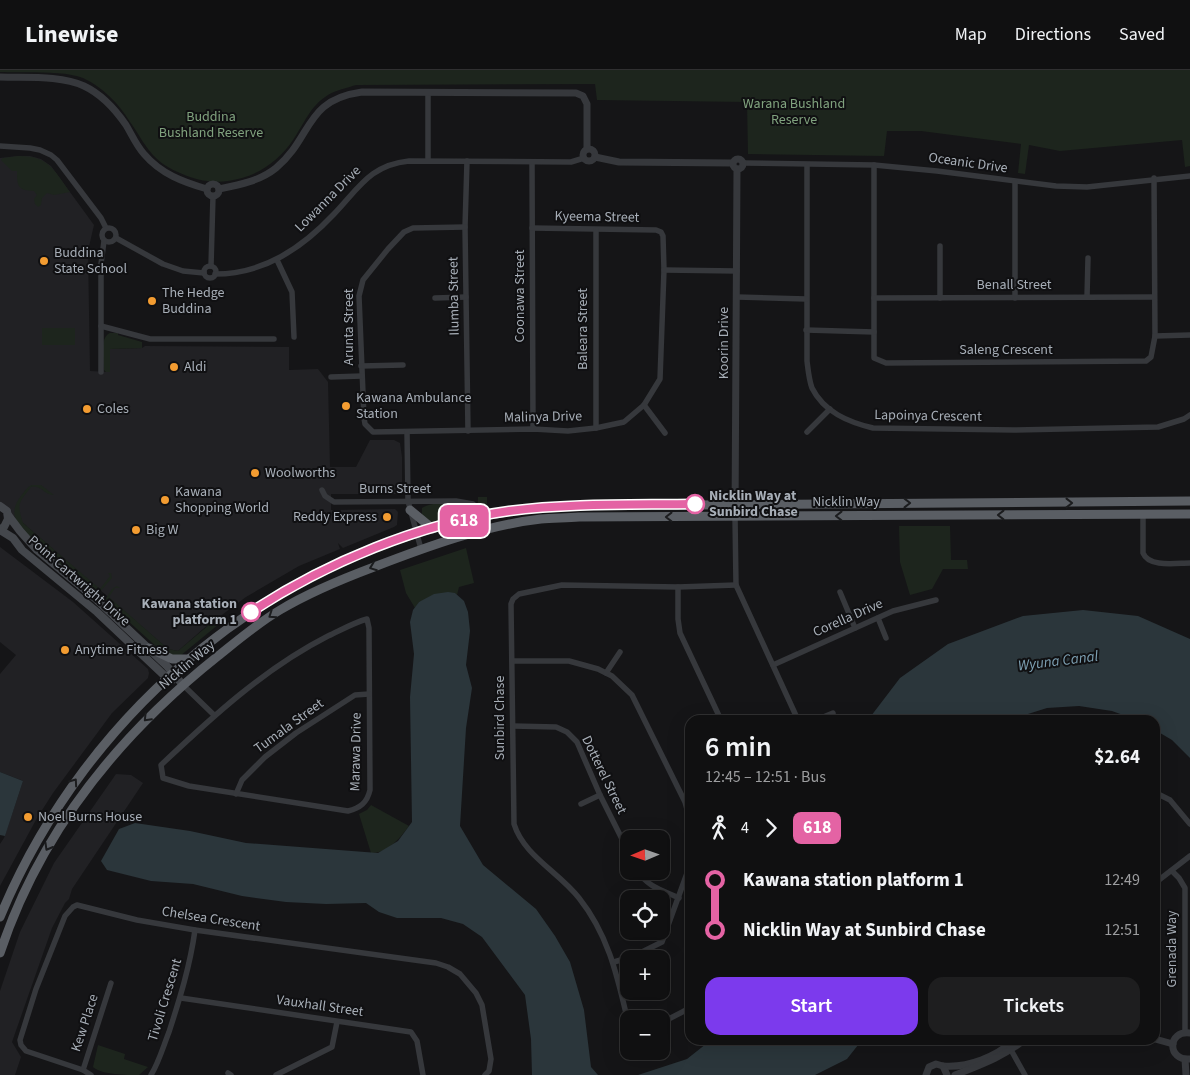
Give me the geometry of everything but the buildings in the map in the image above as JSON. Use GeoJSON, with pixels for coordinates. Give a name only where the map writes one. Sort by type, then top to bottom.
{"type":"FeatureCollection","features":[{"type":"Feature","properties":{"kind":"highway","name":"Nicklin Way"},"geometry":{"type":"LineString","coordinates":[[0,917],[36,843],[74,781],[121,724],[170,675],[235,622],[301,582],[345,560],[378,547],[433,529],[506,512],[552,507],[591,505],[1190,501]]}},
{"type":"Feature","properties":{"kind":"highway"},"geometry":{"type":"LineString","coordinates":[[409,506],[433,529]]}},
{"type":"Feature","properties":{"kind":"highway","name":"Nicklin Way"},"geometry":{"type":"LineString","coordinates":[[0,953],[19,905],[54,836],[80,798],[119,749],[152,713],[183,685],[261,623],[287,605],[328,585],[421,549],[507,525],[540,519],[579,517],[1190,514]]}},
{"type":"Feature","properties":{"kind":"highway"},"geometry":{"type":"LineString","coordinates":[[148,648],[172,659],[189,659]]}},
{"type":"Feature","properties":{"kind":"main road","name":"Point Cartwright Drive"},"geometry":{"type":"LineString","coordinates":[[0,506],[4,507],[20,531],[37,550],[97,600],[148,648],[170,675]]}},
{"type":"Feature","properties":{"kind":"main road"},"geometry":{"type":"LineString","coordinates":[[0,530],[7,524],[8,515]]}},
{"type":"Feature","properties":{"kind":"main road","name":"Point Cartwright Drive"},"geometry":{"type":"LineString","coordinates":[[0,530],[13,538],[22,550],[183,685]]}},
{"type":"Feature","properties":{"kind":"street"},"geometry":{"type":"LineString","coordinates":[[0,77],[66,80],[84,86],[101,96],[119,115],[138,147],[156,166],[179,180],[207,188]]}},
{"type":"Feature","properties":{"kind":"street"},"geometry":{"type":"LineString","coordinates":[[428,92],[428,160]]}},
{"type":"Feature","properties":{"kind":"street"},"geometry":{"type":"LineString","coordinates":[[213,196],[218,193],[219,189],[258,179],[275,169],[297,146],[316,113],[334,100],[352,93],[579,94],[586,100],[587,149],[583,153],[584,158],[586,161],[590,161],[595,157]]}},
{"type":"Feature","properties":{"kind":"street"},"geometry":{"type":"LineString","coordinates":[[0,146],[40,150],[57,160],[101,218],[106,228],[114,231],[116,238],[163,264],[183,271],[204,273],[209,278],[215,274],[215,269],[211,266],[213,196]]}},
{"type":"Feature","properties":{"kind":"street"},"geometry":{"type":"LineString","coordinates":[[587,149],[594,152],[595,157]]}},
{"type":"Feature","properties":{"kind":"street"},"geometry":{"type":"LineString","coordinates":[[595,157],[619,162],[735,166],[737,159],[743,163]]}},
{"type":"Feature","properties":{"kind":"street","name":"Lowanna Drive"},"geometry":{"type":"LineString","coordinates":[[215,274],[242,272],[277,260],[308,238],[374,172],[386,165],[398,162],[428,160],[571,162],[584,158]]}},
{"type":"Feature","properties":{"kind":"street","name":"Ilumba Street"},"geometry":{"type":"LineString","coordinates":[[466,161],[468,431]]}},
{"type":"Feature","properties":{"kind":"street","name":"Coonawa Street"},"geometry":{"type":"LineString","coordinates":[[532,162],[533,429]]}},
{"type":"Feature","properties":{"kind":"street","name":"Oceanic Drive"},"geometry":{"type":"LineString","coordinates":[[743,163],[874,165],[937,171],[1015,182],[1087,187],[1154,178],[1190,176]]}},
{"type":"Feature","properties":{"kind":"street","name":"Lapoinya Crescent"},"geometry":{"type":"LineString","coordinates":[[807,165],[807,361],[811,386],[820,400],[830,409],[852,423],[873,428],[1014,430],[1158,427],[1184,419],[1190,415]]}},
{"type":"Feature","properties":{"kind":"street","name":"Saleng Crescent"},"geometry":{"type":"LineString","coordinates":[[874,165],[874,358],[886,363],[1146,361],[1151,357],[1155,336],[1154,178]]}},
{"type":"Feature","properties":{"kind":"street","name":"Koorin Drive"},"geometry":{"type":"LineString","coordinates":[[735,166],[737,271],[735,517]]}},
{"type":"Feature","properties":{"kind":"street"},"geometry":{"type":"LineString","coordinates":[[1014,298],[1015,182]]}},
{"type":"Feature","properties":{"kind":"street"},"geometry":{"type":"LineString","coordinates":[[207,188],[214,184],[218,185],[219,189]]}},
{"type":"Feature","properties":{"kind":"street"},"geometry":{"type":"LineString","coordinates":[[207,188],[208,193],[213,196]]}},
{"type":"Feature","properties":{"kind":"street","name":"Arunta Street"},"geometry":{"type":"LineString","coordinates":[[407,432],[380,434],[373,432],[369,429],[364,418],[361,366],[360,296],[362,280],[404,232],[413,228],[466,227]]}},
{"type":"Feature","properties":{"kind":"street"},"geometry":{"type":"LineString","coordinates":[[101,372],[100,264],[104,241],[102,234],[106,228]]}},
{"type":"Feature","properties":{"kind":"street","name":"Kyeema Street"},"geometry":{"type":"LineString","coordinates":[[532,228],[661,232]]}},
{"type":"Feature","properties":{"kind":"street","name":"Baleara Street"},"geometry":{"type":"LineString","coordinates":[[596,230],[596,428]]}},
{"type":"Feature","properties":{"kind":"street","name":"Malinya Drive"},"geometry":{"type":"LineString","coordinates":[[407,432],[533,429],[568,431],[624,422],[644,405],[660,380],[664,270],[663,236],[661,232]]}},
{"type":"Feature","properties":{"kind":"street"},"geometry":{"type":"LineString","coordinates":[[104,241],[112,242],[116,238]]}},
{"type":"Feature","properties":{"kind":"street"},"geometry":{"type":"LineString","coordinates":[[940,246],[940,298]]}},
{"type":"Feature","properties":{"kind":"street"},"geometry":{"type":"LineString","coordinates":[[1087,297],[1088,258]]}},
{"type":"Feature","properties":{"kind":"street"},"geometry":{"type":"LineString","coordinates":[[277,260],[292,292],[294,337]]}},
{"type":"Feature","properties":{"kind":"street"},"geometry":{"type":"LineString","coordinates":[[204,273],[206,268],[211,266]]}},
{"type":"Feature","properties":{"kind":"street"},"geometry":{"type":"LineString","coordinates":[[664,270],[737,271]]}},
{"type":"Feature","properties":{"kind":"street"},"geometry":{"type":"LineString","coordinates":[[435,298],[466,297]]}},
{"type":"Feature","properties":{"kind":"street"},"geometry":{"type":"LineString","coordinates":[[737,297],[806,299]]}},
{"type":"Feature","properties":{"kind":"street","name":"Benall Street"},"geometry":{"type":"LineString","coordinates":[[874,298],[1154,297]]}},
{"type":"Feature","properties":{"kind":"street"},"geometry":{"type":"LineString","coordinates":[[101,326],[157,339],[274,339]]}},
{"type":"Feature","properties":{"kind":"street"},"geometry":{"type":"LineString","coordinates":[[806,330],[874,332]]}},
{"type":"Feature","properties":{"kind":"street"},"geometry":{"type":"LineString","coordinates":[[1155,336],[1190,335]]}},
{"type":"Feature","properties":{"kind":"street"},"geometry":{"type":"LineString","coordinates":[[361,366],[403,365]]}},
{"type":"Feature","properties":{"kind":"street"},"geometry":{"type":"LineString","coordinates":[[331,377],[362,376]]}},
{"type":"Feature","properties":{"kind":"street"},"geometry":{"type":"LineString","coordinates":[[644,405],[664,433]]}},
{"type":"Feature","properties":{"kind":"street"},"geometry":{"type":"LineString","coordinates":[[807,432],[830,409]]}},
{"type":"Feature","properties":{"kind":"street"},"geometry":{"type":"LineString","coordinates":[[407,432],[409,506],[421,549]]}},
{"type":"Feature","properties":{"kind":"street","name":"Burns Street"},"geometry":{"type":"LineString","coordinates":[[322,490],[325,496],[334,502],[409,506],[456,501],[473,504]]}},
{"type":"Feature","properties":{"kind":"street"},"geometry":{"type":"LineString","coordinates":[[1143,515],[1143,553],[1145,557],[1161,563],[1190,563]]}},
{"type":"Feature","properties":{"kind":"street"},"geometry":{"type":"LineString","coordinates":[[735,517],[736,585],[796,715]]}},
{"type":"Feature","properties":{"kind":"street","name":"Sunbird Chase"},"geometry":{"type":"LineString","coordinates":[[625,1010],[614,962],[603,937],[579,898],[521,842],[516,832],[513,815],[511,604],[513,599],[519,594],[562,585],[678,587],[736,585]]}},
{"type":"Feature","properties":{"kind":"street"},"geometry":{"type":"LineString","coordinates":[[678,587],[680,633],[719,715]]}},
{"type":"Feature","properties":{"kind":"street"},"geometry":{"type":"LineString","coordinates":[[840,592],[854,628]]}},
{"type":"Feature","properties":{"kind":"street","name":"Corella Drive"},"geometry":{"type":"LineString","coordinates":[[773,665],[892,611],[936,600]]}},
{"type":"Feature","properties":{"kind":"street"},"geometry":{"type":"LineString","coordinates":[[878,618],[886,638]]}},
{"type":"Feature","properties":{"kind":"street","name":"Marawa Drive"},"geometry":{"type":"LineString","coordinates":[[367,619],[369,628],[370,790],[368,798],[363,805],[348,810],[189,786],[163,778],[162,765],[214,715],[309,646],[357,622],[367,619]]}},
{"type":"Feature","properties":{"kind":"street"},"geometry":{"type":"LineString","coordinates":[[606,672],[620,652]]}},
{"type":"Feature","properties":{"kind":"street"},"geometry":{"type":"LineString","coordinates":[[512,661],[568,661],[606,672],[632,695],[685,797]]}},
{"type":"Feature","properties":{"kind":"street"},"geometry":{"type":"LineString","coordinates":[[183,685],[214,715]]}},
{"type":"Feature","properties":{"kind":"street","name":"Tumala Street"},"geometry":{"type":"LineString","coordinates":[[236,794],[242,780],[296,733],[355,695],[369,694]]}},
{"type":"Feature","properties":{"kind":"street"},"geometry":{"type":"LineString","coordinates":[[828,715],[833,713]]}},
{"type":"Feature","properties":{"kind":"street","name":"Dotterel Street"},"geometry":{"type":"LineString","coordinates":[[513,726],[556,727],[567,732],[577,742],[620,835]]}},
{"type":"Feature","properties":{"kind":"street"},"geometry":{"type":"LineString","coordinates":[[581,804],[600,795]]}},
{"type":"Feature","properties":{"kind":"street"},"geometry":{"type":"LineString","coordinates":[[1160,796],[1170,800],[1190,824]]}},
{"type":"Feature","properties":{"kind":"street"},"geometry":{"type":"LineString","coordinates":[[1160,879],[1190,856]]}},
{"type":"Feature","properties":{"kind":"street","name":"Grenada Way"},"geometry":{"type":"LineString","coordinates":[[1172,871],[1180,878],[1184,888],[1188,1032]]}},
{"type":"Feature","properties":{"kind":"street"},"geometry":{"type":"LineString","coordinates":[[645,880],[653,887],[679,898]]}},
{"type":"Feature","properties":{"kind":"street"},"geometry":{"type":"LineString","coordinates":[[614,962],[634,956],[662,942],[685,881]]}},
{"type":"Feature","properties":{"kind":"street","name":"Chelsea Crescent"},"geometry":{"type":"LineString","coordinates":[[91,1075],[83,1070],[26,1051],[21,1045],[20,1040],[36,989],[65,916],[73,907],[82,905],[138,920],[195,930],[436,963],[448,968],[460,974],[470,984],[482,1005],[491,1059],[489,1071],[485,1075]]}},
{"type":"Feature","properties":{"kind":"street","name":"Tivoli Crescent"},"geometry":{"type":"LineString","coordinates":[[151,1075],[157,1065],[180,998],[189,968],[195,930]]}},
{"type":"Feature","properties":{"kind":"street","name":"Kew Place"},"geometry":{"type":"LineString","coordinates":[[83,1070],[111,983]]}},
{"type":"Feature","properties":{"kind":"street","name":"Vauxhall Street"},"geometry":{"type":"LineString","coordinates":[[180,998],[411,1032],[417,1041],[423,1075]]}},
{"type":"Feature","properties":{"kind":"street"},"geometry":{"type":"LineString","coordinates":[[670,1018],[685,1011]]}},
{"type":"Feature","properties":{"kind":"street"},"geometry":{"type":"LineString","coordinates":[[276,1075],[332,1047],[338,1022]]}},
{"type":"Feature","properties":{"kind":"street"},"geometry":{"type":"LineString","coordinates":[[1186,1075],[1188,1059],[1181,1058],[1174,1052],[1173,1044],[1177,1036],[1188,1032]]}},
{"type":"Feature","properties":{"kind":"street"},"geometry":{"type":"LineString","coordinates":[[1160,1040],[1173,1044]]}},
{"type":"Feature","properties":{"kind":"street"},"geometry":{"type":"LineString","coordinates":[[926,1075],[927,1070],[932,1065],[957,1067],[974,1063],[1007,1045]]}},
{"type":"Feature","properties":{"kind":"street"},"geometry":{"type":"LineString","coordinates":[[955,1075],[975,1068],[1018,1045]]}},
{"type":"Feature","properties":{"kind":"street"},"geometry":{"type":"LineString","coordinates":[[1011,1050],[1025,1075]]}},
{"type":"Feature","properties":{"kind":"street"},"geometry":{"type":"LineString","coordinates":[[942,1066],[947,1075]]}},
{"type":"Feature","properties":{"kind":"shaded area","name":"Kawana Shopping World"},"geometry":{"type":"Polygon","coordinates":[[[30,156],[41,159],[51,166],[94,225],[88,251],[90,371],[110,372],[110,349],[142,348],[145,346],[289,347],[289,370],[318,369],[328,382],[330,467],[356,467],[370,440],[394,440],[400,443],[402,487],[400,492],[397,494],[331,494],[331,510],[395,509],[398,512],[397,525],[343,548],[338,543],[340,549],[299,566],[246,597],[203,629],[178,651],[168,649],[23,523],[0,506],[0,158],[30,156]]]}},
{"type":"Feature","properties":{"kind":"shaded area"},"geometry":{"type":"Polygon","coordinates":[[[0,547],[73,602],[148,669],[149,673],[148,678],[112,713],[53,793],[37,818],[0,886],[0,844],[4,838],[23,781],[0,772],[0,674],[16,655],[0,642],[0,547]]]}},
{"type":"Feature","properties":{"kind":"shaded area"},"geometry":{"type":"Polygon","coordinates":[[[116,774],[131,775],[143,783],[72,889],[69,899],[52,928],[12,1042],[21,1057],[15,1075],[0,1075],[0,991],[20,932],[54,863],[116,774]]]}},
{"type":"Feature","properties":{"kind":"green space"},"geometry":{"type":"Polygon","coordinates":[[[0,70],[1190,70],[1190,166],[1185,167],[1182,140],[1060,151],[1029,145],[1025,174],[1018,173],[1021,144],[921,131],[887,131],[884,156],[748,154],[747,102],[597,100],[595,84],[356,85],[334,92],[316,104],[288,147],[264,168],[236,180],[209,181],[196,179],[172,170],[161,162],[149,150],[116,103],[104,91],[83,78],[65,74],[0,72],[0,70]]]}},
{"type":"Feature","properties":{"kind":"green space"},"geometry":{"type":"Polygon","coordinates":[[[18,156],[37,158],[49,165],[70,192],[54,195],[47,193],[42,198],[41,205],[38,207],[35,204],[34,199],[37,195],[34,191],[25,190],[20,187],[17,181],[17,171],[12,171],[1,160],[18,156]]]}},
{"type":"Feature","properties":{"kind":"green space"},"geometry":{"type":"Polygon","coordinates":[[[42,328],[75,328],[75,345],[42,345],[42,328]]]}},
{"type":"Feature","properties":{"kind":"green space"},"geometry":{"type":"Polygon","coordinates":[[[110,333],[118,333],[118,335],[142,342],[142,348],[110,349],[110,372],[106,372],[104,370],[103,344],[104,339],[110,333]]]}},
{"type":"Feature","properties":{"kind":"green space"},"geometry":{"type":"Polygon","coordinates":[[[32,485],[41,485],[54,495],[38,487],[31,487],[23,497],[19,507],[23,523],[100,589],[110,576],[108,573],[111,573],[112,578],[99,593],[95,592],[51,557],[19,526],[15,517],[15,506],[25,491],[32,485]]]}},
{"type":"Feature","properties":{"kind":"green space"},"geometry":{"type":"Polygon","coordinates":[[[478,497],[487,497],[487,506],[484,510],[440,522],[431,522],[422,516],[422,508],[440,503],[451,503],[474,510],[478,504],[478,497]]]}},
{"type":"Feature","properties":{"kind":"green space"},"geometry":{"type":"Polygon","coordinates":[[[899,526],[950,526],[951,560],[967,560],[968,569],[943,569],[932,589],[910,595],[900,562],[899,526]]]}},
{"type":"Feature","properties":{"kind":"green space"},"geometry":{"type":"Polygon","coordinates":[[[466,548],[474,583],[459,587],[457,595],[455,593],[419,602],[415,608],[406,593],[400,570],[466,548]]]}},
{"type":"Feature","properties":{"kind":"green space"},"geometry":{"type":"Polygon","coordinates":[[[117,586],[120,588],[115,588],[109,597],[168,649],[178,651],[216,619],[219,624],[180,656],[176,657],[159,649],[105,600],[112,589],[117,586]]]}},
{"type":"Feature","properties":{"kind":"green space"},"geometry":{"type":"Polygon","coordinates":[[[371,805],[409,826],[388,848],[377,853],[371,853],[359,814],[367,810],[371,805]]]}},
{"type":"Feature","properties":{"kind":"green space"},"geometry":{"type":"Polygon","coordinates":[[[98,1045],[125,1054],[124,1059],[148,1067],[139,1075],[114,1074],[97,1070],[93,1067],[98,1045]]]}},
{"type":"Feature","properties":{"kind":"water"},"geometry":{"type":"Polygon","coordinates":[[[455,593],[464,601],[468,612],[470,631],[466,665],[472,688],[466,728],[460,826],[483,865],[536,909],[570,962],[584,1010],[591,1067],[598,1075],[532,1075],[531,1039],[525,995],[482,937],[463,924],[441,918],[397,918],[379,912],[366,903],[286,902],[242,896],[193,884],[151,881],[107,870],[101,861],[119,829],[135,823],[190,831],[246,843],[378,853],[398,841],[412,822],[410,697],[414,654],[410,622],[413,610],[419,602],[434,594],[455,593]]]}},
{"type":"Feature","properties":{"kind":"water","name":"Wyuna Canal"},"geometry":{"type":"Polygon","coordinates":[[[1083,610],[1138,616],[1190,639],[1190,758],[1172,740],[1160,733],[1160,715],[1123,715],[1112,711],[1079,706],[1047,708],[1025,715],[872,715],[900,678],[948,644],[1023,616],[1083,610]]]}},
{"type":"Feature","properties":{"kind":"water"},"geometry":{"type":"Polygon","coordinates":[[[0,772],[23,781],[5,836],[0,835],[0,772]]]}},
{"type":"Feature","properties":{"kind":"water"},"geometry":{"type":"Polygon","coordinates":[[[705,1045],[858,1045],[847,1059],[815,1075],[638,1075],[687,1059],[705,1045]]]}},
{"type":"Feature","properties":{"kind":"bus line","name":"618"},"geometry":{"type":"LineString","coordinates":[[251,612],[314,575],[345,560],[401,539],[464,521],[525,509],[591,505],[695,504]]}},
{"type":"Feature","properties":{"kind":"place","name":"Buddina State School"},"geometry":{"type":"Point","coordinates":[44,261]}},
{"type":"Feature","properties":{"kind":"place","name":"The Hedge Buddina"},"geometry":{"type":"Point","coordinates":[152,301]}},
{"type":"Feature","properties":{"kind":"place","name":"Aldi"},"geometry":{"type":"Point","coordinates":[174,367]}},
{"type":"Feature","properties":{"kind":"place","name":"Kawana Ambulance Station"},"geometry":{"type":"Point","coordinates":[346,406]}},
{"type":"Feature","properties":{"kind":"place","name":"Coles"},"geometry":{"type":"Point","coordinates":[87,409]}},
{"type":"Feature","properties":{"kind":"place","name":"Woolworths"},"geometry":{"type":"Point","coordinates":[255,473]}},
{"type":"Feature","properties":{"kind":"place","name":"Kawana Shopping World"},"geometry":{"type":"Point","coordinates":[165,500]}},
{"type":"Feature","properties":{"kind":"place","name":"Nicklin Way at Sunbird Chase"},"geometry":{"type":"Point","coordinates":[695,504]}},
{"type":"Feature","properties":{"kind":"place","name":"Reddy Express"},"geometry":{"type":"Point","coordinates":[387,517]}},
{"type":"Feature","properties":{"kind":"place","name":"Big W"},"geometry":{"type":"Point","coordinates":[136,530]}},
{"type":"Feature","properties":{"kind":"place","name":"Kawana station platform 1"},"geometry":{"type":"Point","coordinates":[251,612]}},
{"type":"Feature","properties":{"kind":"place","name":"Anytime Fitness"},"geometry":{"type":"Point","coordinates":[65,650]}},
{"type":"Feature","properties":{"kind":"place","name":"Noel Burns House"},"geometry":{"type":"Point","coordinates":[28,817]}},
{"type":"Feature","properties":{"kind":"park label","name":"Warana Bushland Reserve"},"geometry":{"type":"Point","coordinates":[794,112]}},
{"type":"Feature","properties":{"kind":"park label","name":"Buddina Bushland Reserve"},"geometry":{"type":"Point","coordinates":[211,126]}}]}
